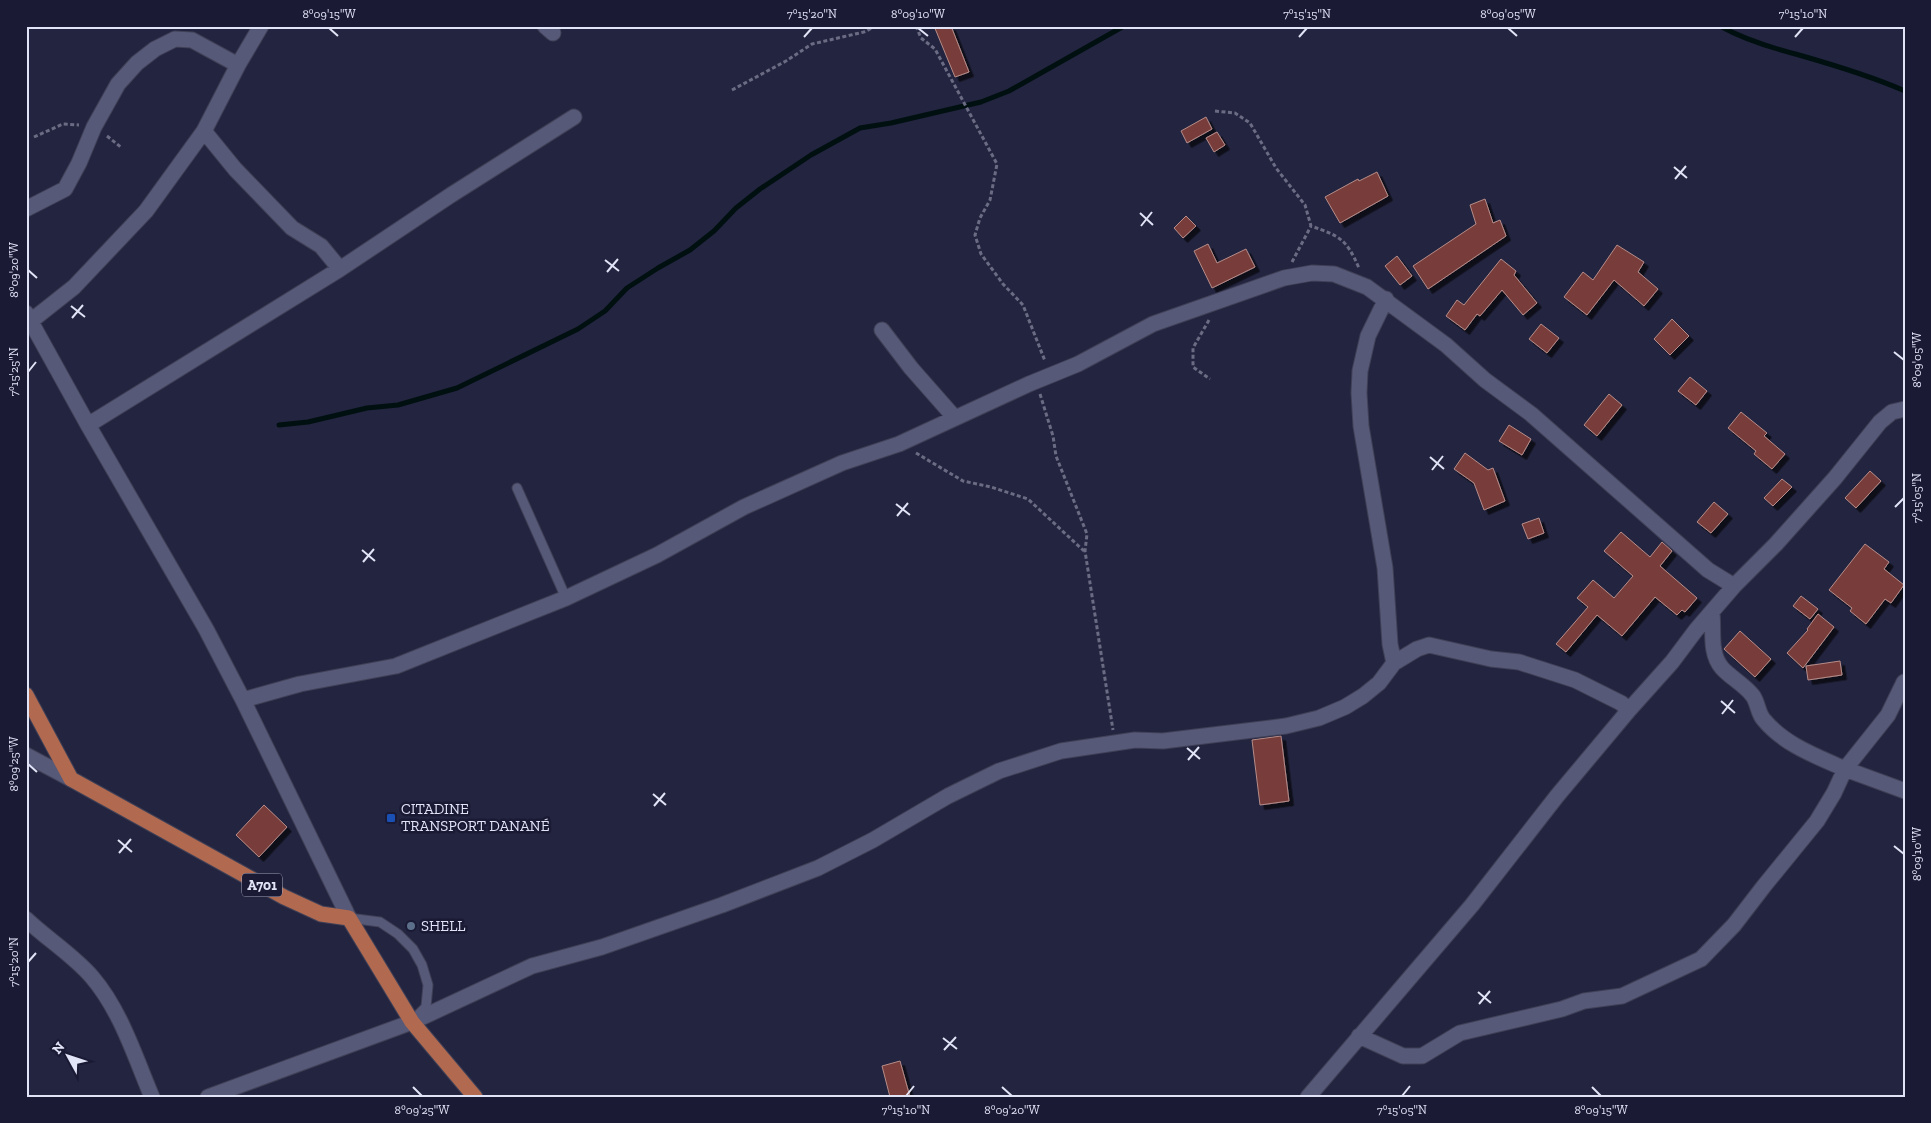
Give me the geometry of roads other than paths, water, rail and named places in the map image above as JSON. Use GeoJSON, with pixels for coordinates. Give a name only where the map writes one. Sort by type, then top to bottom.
{"type":"FeatureCollection","features":[{"type":"Feature","properties":{"kind":"main road"},"geometry":{"type":"LineString","coordinates":[[26,695],[71,779]]}},
{"type":"Feature","properties":{"kind":"main road","name":"A701"},"geometry":{"type":"LineString","coordinates":[[71,779],[284,897],[321,914],[349,918]]}},
{"type":"Feature","properties":{"kind":"main road"},"geometry":{"type":"LineString","coordinates":[[349,918],[412,1022],[475,1097]]}},
{"type":"Feature","properties":{"kind":"street"},"geometry":{"type":"LineString","coordinates":[[261,26],[238,65],[204,131],[146,211],[74,287],[29,317],[88,425],[206,629],[243,700],[349,918]]}},
{"type":"Feature","properties":{"kind":"street"},"geometry":{"type":"LineString","coordinates":[[26,208],[65,189],[80,163],[94,127],[118,84],[136,64],[155,49],[174,39],[192,40],[238,65]]}},
{"type":"Feature","properties":{"kind":"street"},"geometry":{"type":"LineString","coordinates":[[88,425],[340,269],[451,195],[574,117]]}},
{"type":"Feature","properties":{"kind":"street"},"geometry":{"type":"LineString","coordinates":[[204,131],[235,169],[292,228],[320,246],[340,269]]}},
{"type":"Feature","properties":{"kind":"street"},"geometry":{"type":"LineString","coordinates":[[243,700],[300,684],[396,666],[566,598],[657,555],[744,508],[842,463],[900,444],[1042,378],[1078,364],[1153,324],[1284,278],[1312,273],[1334,274],[1367,286],[1386,300],[1446,345],[1485,380],[1531,414],[1708,570],[1734,586]]}},
{"type":"Feature","properties":{"kind":"street"},"geometry":{"type":"LineString","coordinates":[[1386,300],[1368,336],[1360,371],[1359,393],[1361,426],[1385,568],[1390,644],[1394,663]]}},
{"type":"Feature","properties":{"kind":"street"},"geometry":{"type":"LineString","coordinates":[[882,330],[911,368],[955,418]]}},
{"type":"Feature","properties":{"kind":"street"},"geometry":{"type":"LineString","coordinates":[[1308,1097],[1472,905],[1557,796],[1672,662],[1696,630],[1734,586],[1776,544],[1835,478],[1880,422],[1892,412],[1905,409]]}},
{"type":"Feature","properties":{"kind":"street"},"geometry":{"type":"LineString","coordinates":[[1712,613],[1714,635],[1712,649],[1717,661],[1722,668],[1754,697],[1762,719],[1795,745],[1846,769],[1905,791]]}},
{"type":"Feature","properties":{"kind":"street"},"geometry":{"type":"LineString","coordinates":[[208,1097],[412,1022],[532,966],[602,947],[722,905],[818,868],[873,840],[948,796],[1000,771],[1061,751],[1135,740],[1163,741],[1286,726],[1319,718],[1345,707],[1363,696],[1379,683],[1394,663],[1417,649],[1429,645],[1491,659],[1519,662],[1575,680],[1621,703],[1629,710]]}},
{"type":"Feature","properties":{"kind":"street"},"geometry":{"type":"LineString","coordinates":[[1359,1036],[1403,1056],[1422,1056],[1460,1033],[1584,1001],[1622,996],[1701,959],[1734,925],[1817,821],[1846,769],[1888,715],[1904,682]]}},
{"type":"Feature","properties":{"kind":"street"},"geometry":{"type":"LineString","coordinates":[[26,755],[71,779]]}},
{"type":"Feature","properties":{"kind":"street"},"geometry":{"type":"LineString","coordinates":[[26,919],[60,946],[92,977],[112,1005],[152,1097]]}},
{"type":"Feature","properties":{"kind":"lane"},"geometry":{"type":"LineString","coordinates":[[518,488],[566,598]]}},
{"type":"Feature","properties":{"kind":"lane"},"geometry":{"type":"LineString","coordinates":[[349,918],[380,922],[398,934],[413,949],[422,965],[428,984],[426,1007],[412,1022]]}},
{"type":"Feature","properties":{"kind":"waterway"},"geometry":{"type":"LineString","coordinates":[[279,425],[308,422],[367,408],[398,405],[457,388],[578,329],[605,311],[627,288],[690,250],[760,189],[811,155],[860,128],[891,123],[981,102],[1009,91],[1124,26]]}},
{"type":"Feature","properties":{"kind":"waterway"},"geometry":{"type":"LineString","coordinates":[[1720,26],[1759,43],[1852,71],[1905,91]]}},
{"type":"Feature","properties":{"kind":"place","name":"CITADINE TRANSPORT DANANÉ"},"geometry":{"type":"Point","coordinates":[391,818]}},
{"type":"Feature","properties":{"kind":"place","name":"SHELL"},"geometry":{"type":"Point","coordinates":[411,926]}}]}
